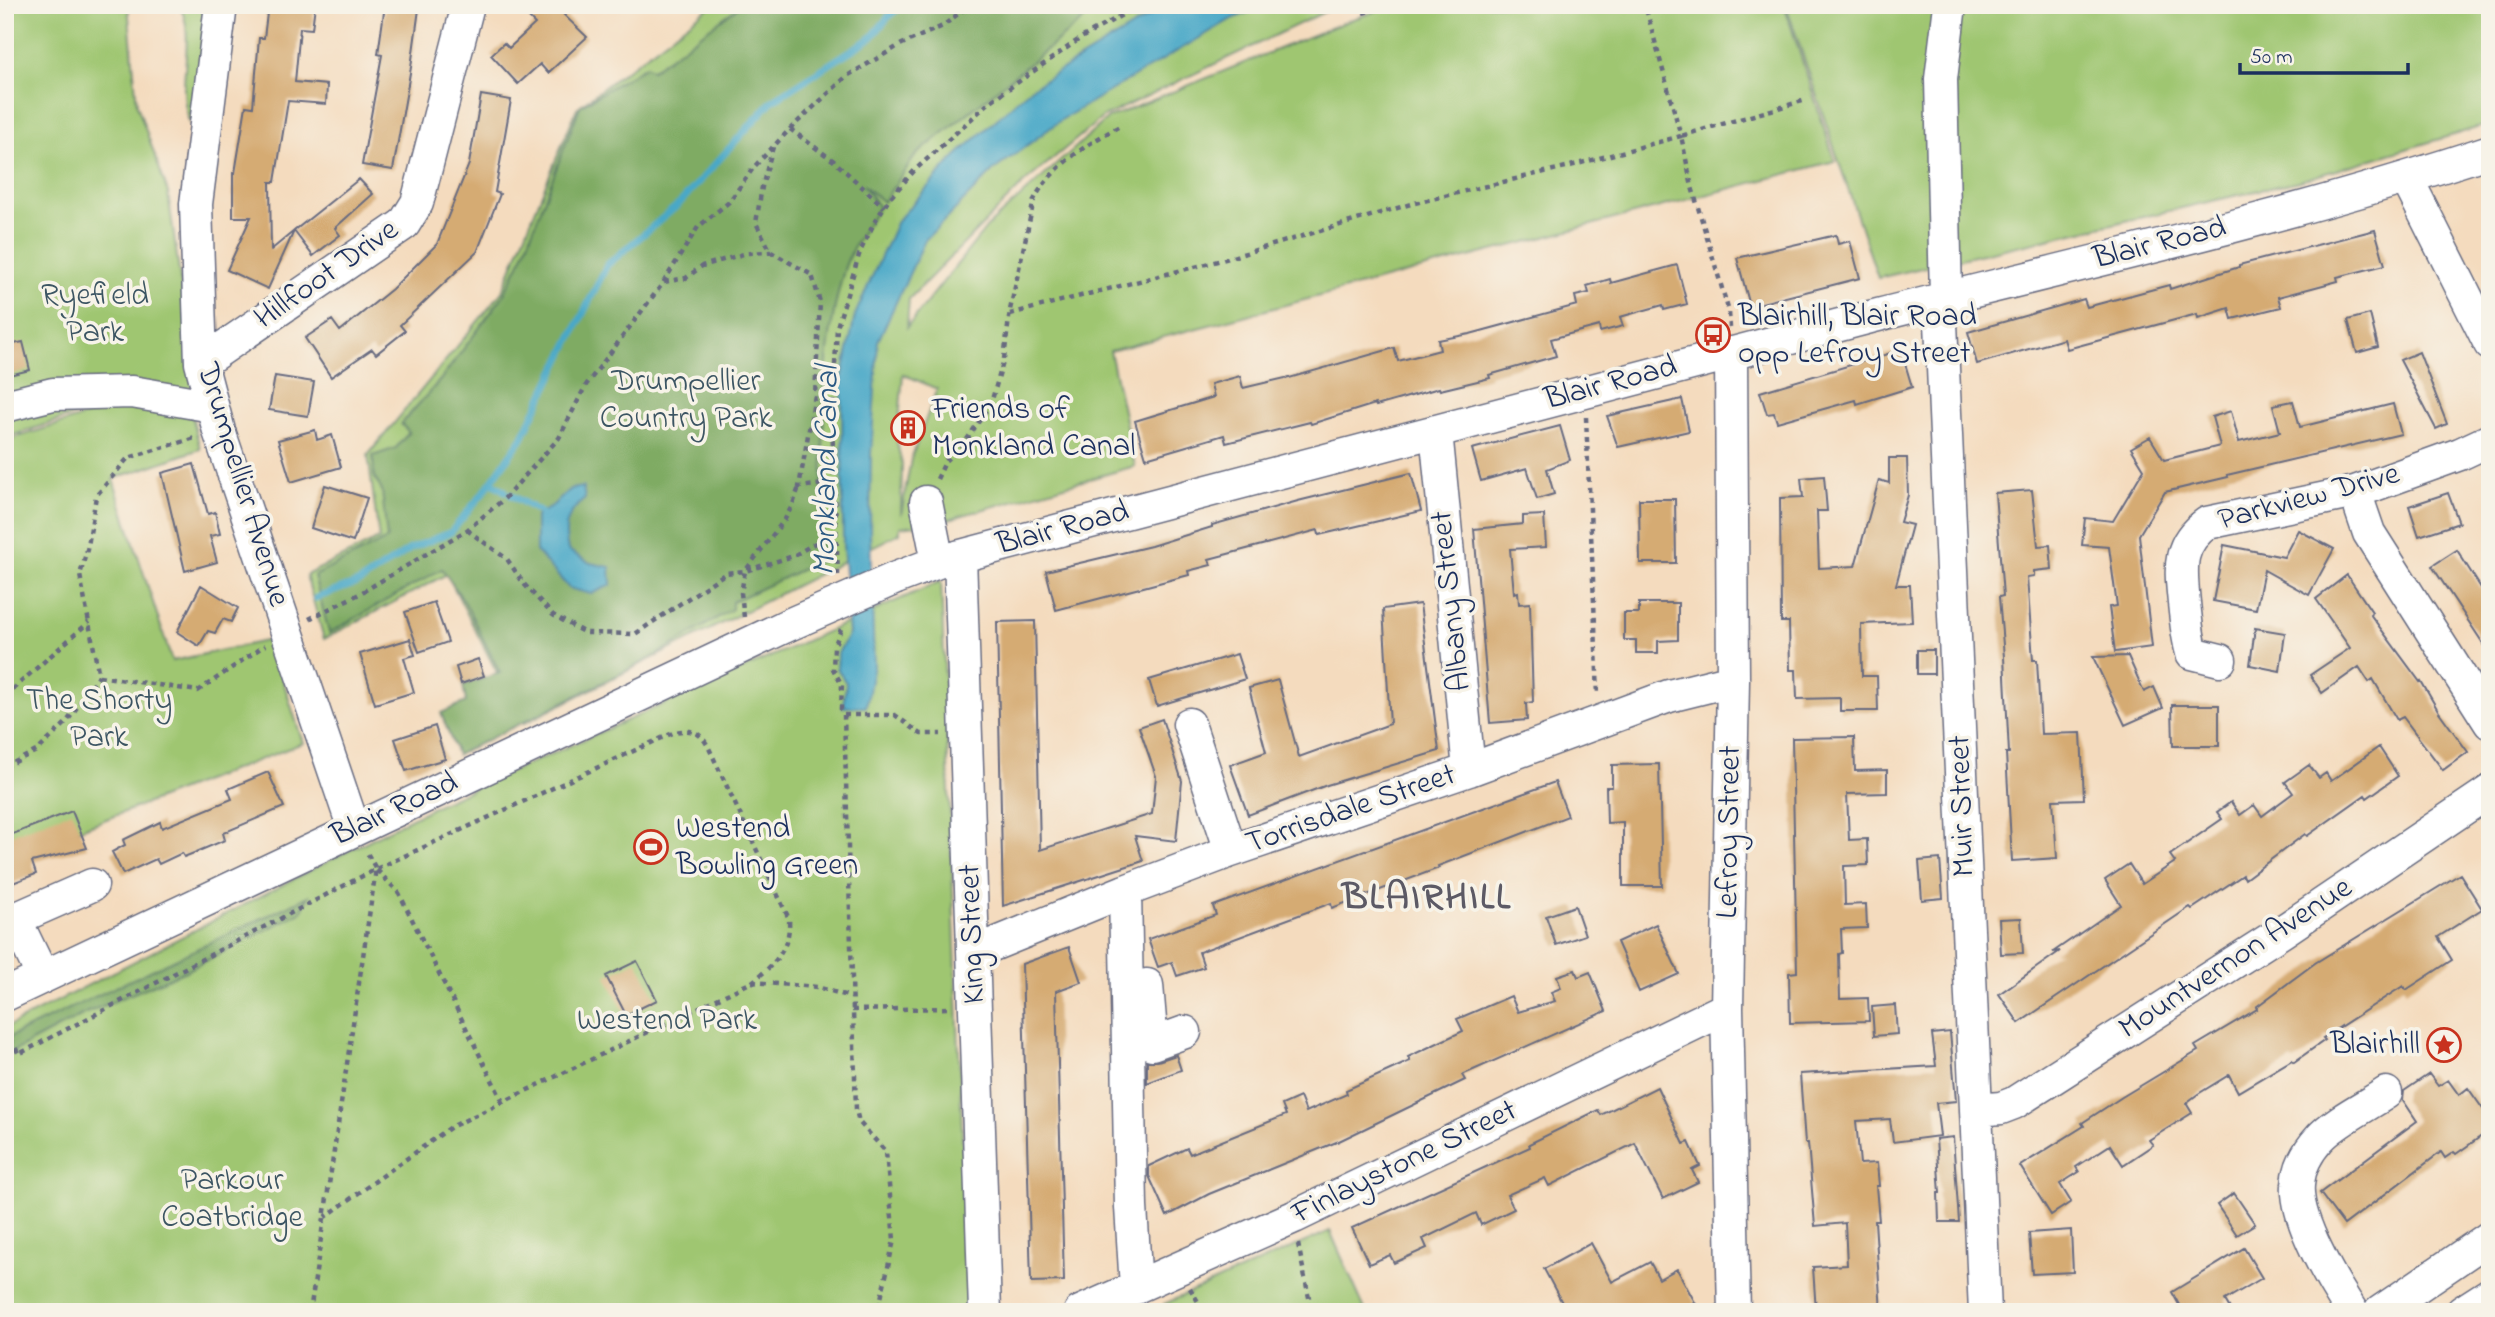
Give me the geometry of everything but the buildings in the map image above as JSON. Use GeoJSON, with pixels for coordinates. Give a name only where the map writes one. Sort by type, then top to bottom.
{"type":"FeatureCollection","features":[{"type":"Feature","properties":{"kind":"street","name":"Drumpellier Avenue"},"geometry":{"type":"LineString","coordinates":[[221,5],[196,204],[201,363],[215,416],[354,829]]}},
{"type":"Feature","properties":{"kind":"street","name":"Hillfoot Drive"},"geometry":{"type":"LineString","coordinates":[[201,363],[404,224],[418,203],[468,5]]}},
{"type":"Feature","properties":{"kind":"street","name":"Muir Street"},"geometry":{"type":"LineString","coordinates":[[1950,5],[1941,79],[1943,299],[1985,1312]]}},
{"type":"Feature","properties":{"kind":"street","name":"Blair Road"},"geometry":{"type":"LineString","coordinates":[[5,995],[786,626],[896,578],[949,559],[1731,353],[2207,232],[2407,178],[2490,151]]}},
{"type":"Feature","properties":{"kind":"street"},"geometry":{"type":"LineString","coordinates":[[2407,178],[2488,338]]}},
{"type":"Feature","properties":{"kind":"street","name":"Lefroy Street"},"geometry":{"type":"LineString","coordinates":[[1731,353],[1733,680],[1727,1007],[1734,1312]]}},
{"type":"Feature","properties":{"kind":"street"},"geometry":{"type":"LineString","coordinates":[[5,406],[53,394],[132,392],[201,404],[215,416]]}},
{"type":"Feature","properties":{"kind":"street","name":"Albany Street"},"geometry":{"type":"LineString","coordinates":[[1436,431],[1469,770]]}},
{"type":"Feature","properties":{"kind":"street","name":"Parkview Drive"},"geometry":{"type":"LineString","coordinates":[[2220,660],[2192,653],[2188,638],[2181,561],[2187,544],[2196,531],[2207,523],[2355,492],[2460,454],[2490,440]]}},
{"type":"Feature","properties":{"kind":"street"},"geometry":{"type":"LineString","coordinates":[[2355,492],[2369,533],[2490,723]]}},
{"type":"Feature","properties":{"kind":"street","name":"King Street"},"geometry":{"type":"LineString","coordinates":[[926,502],[949,559],[966,732],[985,1312]]}},
{"type":"Feature","properties":{"kind":"street","name":"Torrisdale Street"},"geometry":{"type":"LineString","coordinates":[[975,952],[1131,888],[1231,851],[1469,770],[1669,696],[1733,680]]}},
{"type":"Feature","properties":{"kind":"street"},"geometry":{"type":"LineString","coordinates":[[1189,724],[1231,851]]}},
{"type":"Feature","properties":{"kind":"street","name":"Mountvernon Avenue"},"geometry":{"type":"LineString","coordinates":[[1976,1110],[2001,1108],[2014,1103],[2283,930],[2490,791]]}},
{"type":"Feature","properties":{"kind":"street"},"geometry":{"type":"LineString","coordinates":[[43,976],[10,922],[92,885]]}},
{"type":"Feature","properties":{"kind":"street"},"geometry":{"type":"LineString","coordinates":[[1131,888],[1152,1044],[1185,1032]]}},
{"type":"Feature","properties":{"kind":"street"},"geometry":{"type":"LineString","coordinates":[[1131,888],[1130,1207],[1136,1288]]}},
{"type":"Feature","properties":{"kind":"street","name":"Finlaystone Street"},"geometry":{"type":"LineString","coordinates":[[1080,1312],[1294,1217],[1727,1007]]}},
{"type":"Feature","properties":{"kind":"street"},"geometry":{"type":"LineString","coordinates":[[2352,1312],[2333,1284],[2299,1203],[2301,1167],[2322,1135],[2386,1093]]}},
{"type":"Feature","properties":{"kind":"street"},"geometry":{"type":"LineString","coordinates":[[2380,1312],[2490,1237]]}},
{"type":"Feature","properties":{"kind":"street"},"geometry":{"type":"LineString","coordinates":[[2462,1312],[2490,1294]]}},
{"type":"Feature","properties":{"kind":"path"},"geometry":{"type":"LineString","coordinates":[[99,676],[198,691],[288,629],[359,594],[467,530],[505,498],[559,438],[586,385],[663,282],[698,227],[729,202],[754,167],[790,129],[847,76],[902,44],[943,26],[969,5]]}},
{"type":"Feature","properties":{"kind":"path"},"geometry":{"type":"LineString","coordinates":[[839,587],[832,423],[837,327],[860,253],[884,206],[915,170],[991,101],[1081,38],[1140,5]]}},
{"type":"Feature","properties":{"kind":"path"},"geometry":{"type":"LineString","coordinates":[[1363,13],[1391,5]]}},
{"type":"Feature","properties":{"kind":"path"},"geometry":{"type":"LineString","coordinates":[[1646,5],[1692,187],[1729,312],[1731,353]]}},
{"type":"Feature","properties":{"kind":"path"},"geometry":{"type":"LineString","coordinates":[[1010,314],[1222,260],[1411,204],[1570,166],[1807,100]]}},
{"type":"Feature","properties":{"kind":"path"},"geometry":{"type":"LineString","coordinates":[[926,502],[946,460],[966,441],[990,403],[1004,359],[1010,314],[1034,200],[1041,185],[1091,141],[1118,127]]}},
{"type":"Feature","properties":{"kind":"path"},"geometry":{"type":"LineString","coordinates":[[790,129],[834,161],[884,206]]}},
{"type":"Feature","properties":{"kind":"path"},"geometry":{"type":"LineString","coordinates":[[771,252],[756,223],[762,187],[774,147]]}},
{"type":"Feature","properties":{"kind":"path"},"geometry":{"type":"LineString","coordinates":[[663,282],[685,278],[702,266],[747,253],[771,252],[812,275],[820,302],[815,395],[799,487],[785,519],[746,572],[741,593],[747,645]]}},
{"type":"Feature","properties":{"kind":"path"},"geometry":{"type":"LineString","coordinates":[[1585,391],[1599,723]]}},
{"type":"Feature","properties":{"kind":"path"},"geometry":{"type":"LineString","coordinates":[[5,767],[38,750],[66,723],[99,676],[80,575],[96,496],[128,458],[215,416]]}},
{"type":"Feature","properties":{"kind":"path"},"geometry":{"type":"LineString","coordinates":[[799,487],[834,483]]}},
{"type":"Feature","properties":{"kind":"path"},"geometry":{"type":"LineString","coordinates":[[467,530],[507,559],[524,584],[553,615],[586,633],[635,634],[726,573],[746,572],[793,555],[836,531]]}},
{"type":"Feature","properties":{"kind":"path"},"geometry":{"type":"LineString","coordinates":[[5,696],[89,622]]}},
{"type":"Feature","properties":{"kind":"path"},"geometry":{"type":"LineString","coordinates":[[841,628],[834,647],[834,669],[842,685],[841,709],[844,715],[856,1110],[859,1122],[886,1152],[894,1240],[878,1312]]}},
{"type":"Feature","properties":{"kind":"path"},"geometry":{"type":"LineString","coordinates":[[844,715],[895,715],[921,734],[966,732]]}},
{"type":"Feature","properties":{"kind":"path"},"geometry":{"type":"LineString","coordinates":[[5,1031],[19,1054],[376,869],[675,732],[690,730],[702,735],[789,919],[790,932],[779,957],[752,982],[502,1100],[451,1127],[325,1217]]}},
{"type":"Feature","properties":{"kind":"path"},"geometry":{"type":"LineString","coordinates":[[354,829],[376,869],[399,893],[502,1100]]}},
{"type":"Feature","properties":{"kind":"path"},"geometry":{"type":"LineString","coordinates":[[310,1312],[376,869]]}},
{"type":"Feature","properties":{"kind":"path"},"geometry":{"type":"LineString","coordinates":[[752,982],[817,988],[851,997]]}},
{"type":"Feature","properties":{"kind":"path"},"geometry":{"type":"LineString","coordinates":[[852,1010],[976,1006]]}},
{"type":"Feature","properties":{"kind":"path"},"geometry":{"type":"LineString","coordinates":[[1294,1217],[1312,1312]]}},
{"type":"Feature","properties":{"kind":"green space","name":"Ryefield Park"},"geometry":{"type":"Polygon","coordinates":[[[5,5],[128,5],[137,105],[168,193],[190,349],[195,410],[120,400],[5,438],[5,5]]]}},
{"type":"Feature","properties":{"kind":"green space"},"geometry":{"type":"Polygon","coordinates":[[[178,5],[212,5],[189,124],[184,91],[186,23],[178,5]]]}},
{"type":"Feature","properties":{"kind":"green space"},"geometry":{"type":"Polygon","coordinates":[[[712,5],[1339,5],[1103,117],[1025,182],[909,299],[907,327],[987,227],[1108,118],[1392,5],[1784,5],[1835,161],[1110,351],[1135,466],[935,523],[900,527],[900,533],[523,724],[447,574],[324,639],[306,575],[379,539],[368,455],[502,292],[577,108],[712,5]],[[903,374],[897,443],[902,464],[901,515],[911,459],[937,389],[903,374]]]}},
{"type":"Feature","properties":{"kind":"green space","name":"Drumpellier Country Park"},"geometry":{"type":"Polygon","coordinates":[[[741,5],[1102,5],[916,155],[883,202],[863,185],[879,207],[845,267],[830,339],[824,413],[822,560],[732,602],[732,609],[650,659],[457,755],[441,713],[466,702],[463,685],[500,673],[465,603],[442,569],[329,633],[314,576],[387,539],[382,491],[374,476],[373,456],[396,448],[409,432],[401,424],[441,379],[503,296],[523,256],[580,106],[646,66],[652,70],[741,5]]]}},
{"type":"Feature","properties":{"kind":"green space"},"geometry":{"type":"Polygon","coordinates":[[[1786,5],[2490,5],[2490,124],[2299,181],[1878,278],[1786,5]]]}},
{"type":"Feature","properties":{"kind":"green space","name":"The Shorty Park"},"geometry":{"type":"Polygon","coordinates":[[[114,407],[192,415],[200,449],[113,479],[172,661],[270,640],[303,743],[65,835],[5,864],[5,441],[114,407]]]}},
{"type":"Feature","properties":{"kind":"green space","name":"Westend Park"},"geometry":{"type":"Polygon","coordinates":[[[941,581],[969,1312],[5,1312],[5,1028],[441,803],[941,581]]]}},
{"type":"Feature","properties":{"kind":"green space"},"geometry":{"type":"Polygon","coordinates":[[[309,896],[301,912],[188,970],[84,1014],[5,1056],[5,1039],[309,896]]]}},
{"type":"Feature","properties":{"kind":"green space"},"geometry":{"type":"Polygon","coordinates":[[[1330,1231],[1366,1312],[1167,1312],[1164,1304],[1330,1231]]]}},
{"type":"Feature","properties":{"kind":"water"},"geometry":{"type":"Polygon","coordinates":[[[1168,5],[1266,5],[1230,20],[1061,120],[994,170],[925,240],[878,341],[871,454],[870,531],[874,665],[866,707],[843,707],[846,683],[837,668],[838,653],[849,634],[843,545],[842,379],[855,315],[897,221],[955,157],[1030,89],[1168,5]]]}},
{"type":"Feature","properties":{"kind":"water"},"geometry":{"type":"Polygon","coordinates":[[[583,487],[585,499],[570,515],[566,528],[568,550],[590,563],[610,567],[611,585],[591,594],[569,588],[536,551],[536,516],[571,489],[583,487]]]}},
{"type":"Feature","properties":{"kind":"waterway"},"geometry":{"type":"LineString","coordinates":[[316,598],[360,582],[410,549],[451,532],[522,438],[607,265],[678,205],[772,101],[872,37],[890,15],[903,5]]}},
{"type":"Feature","properties":{"kind":"waterway"},"geometry":{"type":"LineString","coordinates":[[491,482],[505,491]]}},
{"type":"Feature","properties":{"kind":"waterway"},"geometry":{"type":"LineString","coordinates":[[511,495],[541,513]]}},
{"type":"Feature","properties":{"kind":"place","name":"Blairhill, Blair Road opp Lefroy Street"},"geometry":{"type":"Point","coordinates":[1713,335]}},
{"type":"Feature","properties":{"kind":"place","name":"Friends of Monkland Canal"},"geometry":{"type":"Point","coordinates":[908,428]}},
{"type":"Feature","properties":{"kind":"place","name":"Westend Bowling Green"},"geometry":{"type":"Point","coordinates":[651,847]}},
{"type":"Feature","properties":{"kind":"place","name":"Blairhill"},"geometry":{"type":"Point","coordinates":[2444,1045]}},
{"type":"Feature","properties":{"kind":"district","name":"BLAIRHILL"},"geometry":{"type":"Point","coordinates":[1427,899]}},
{"type":"Feature","properties":{"kind":"water label","name":"Monkland Canal"},"geometry":{"type":"Point","coordinates":[827,471]}},
{"type":"Feature","properties":{"kind":"park label","name":"Parkour Coatbridge"},"geometry":{"type":"Point","coordinates":[232,1200]}}]}
